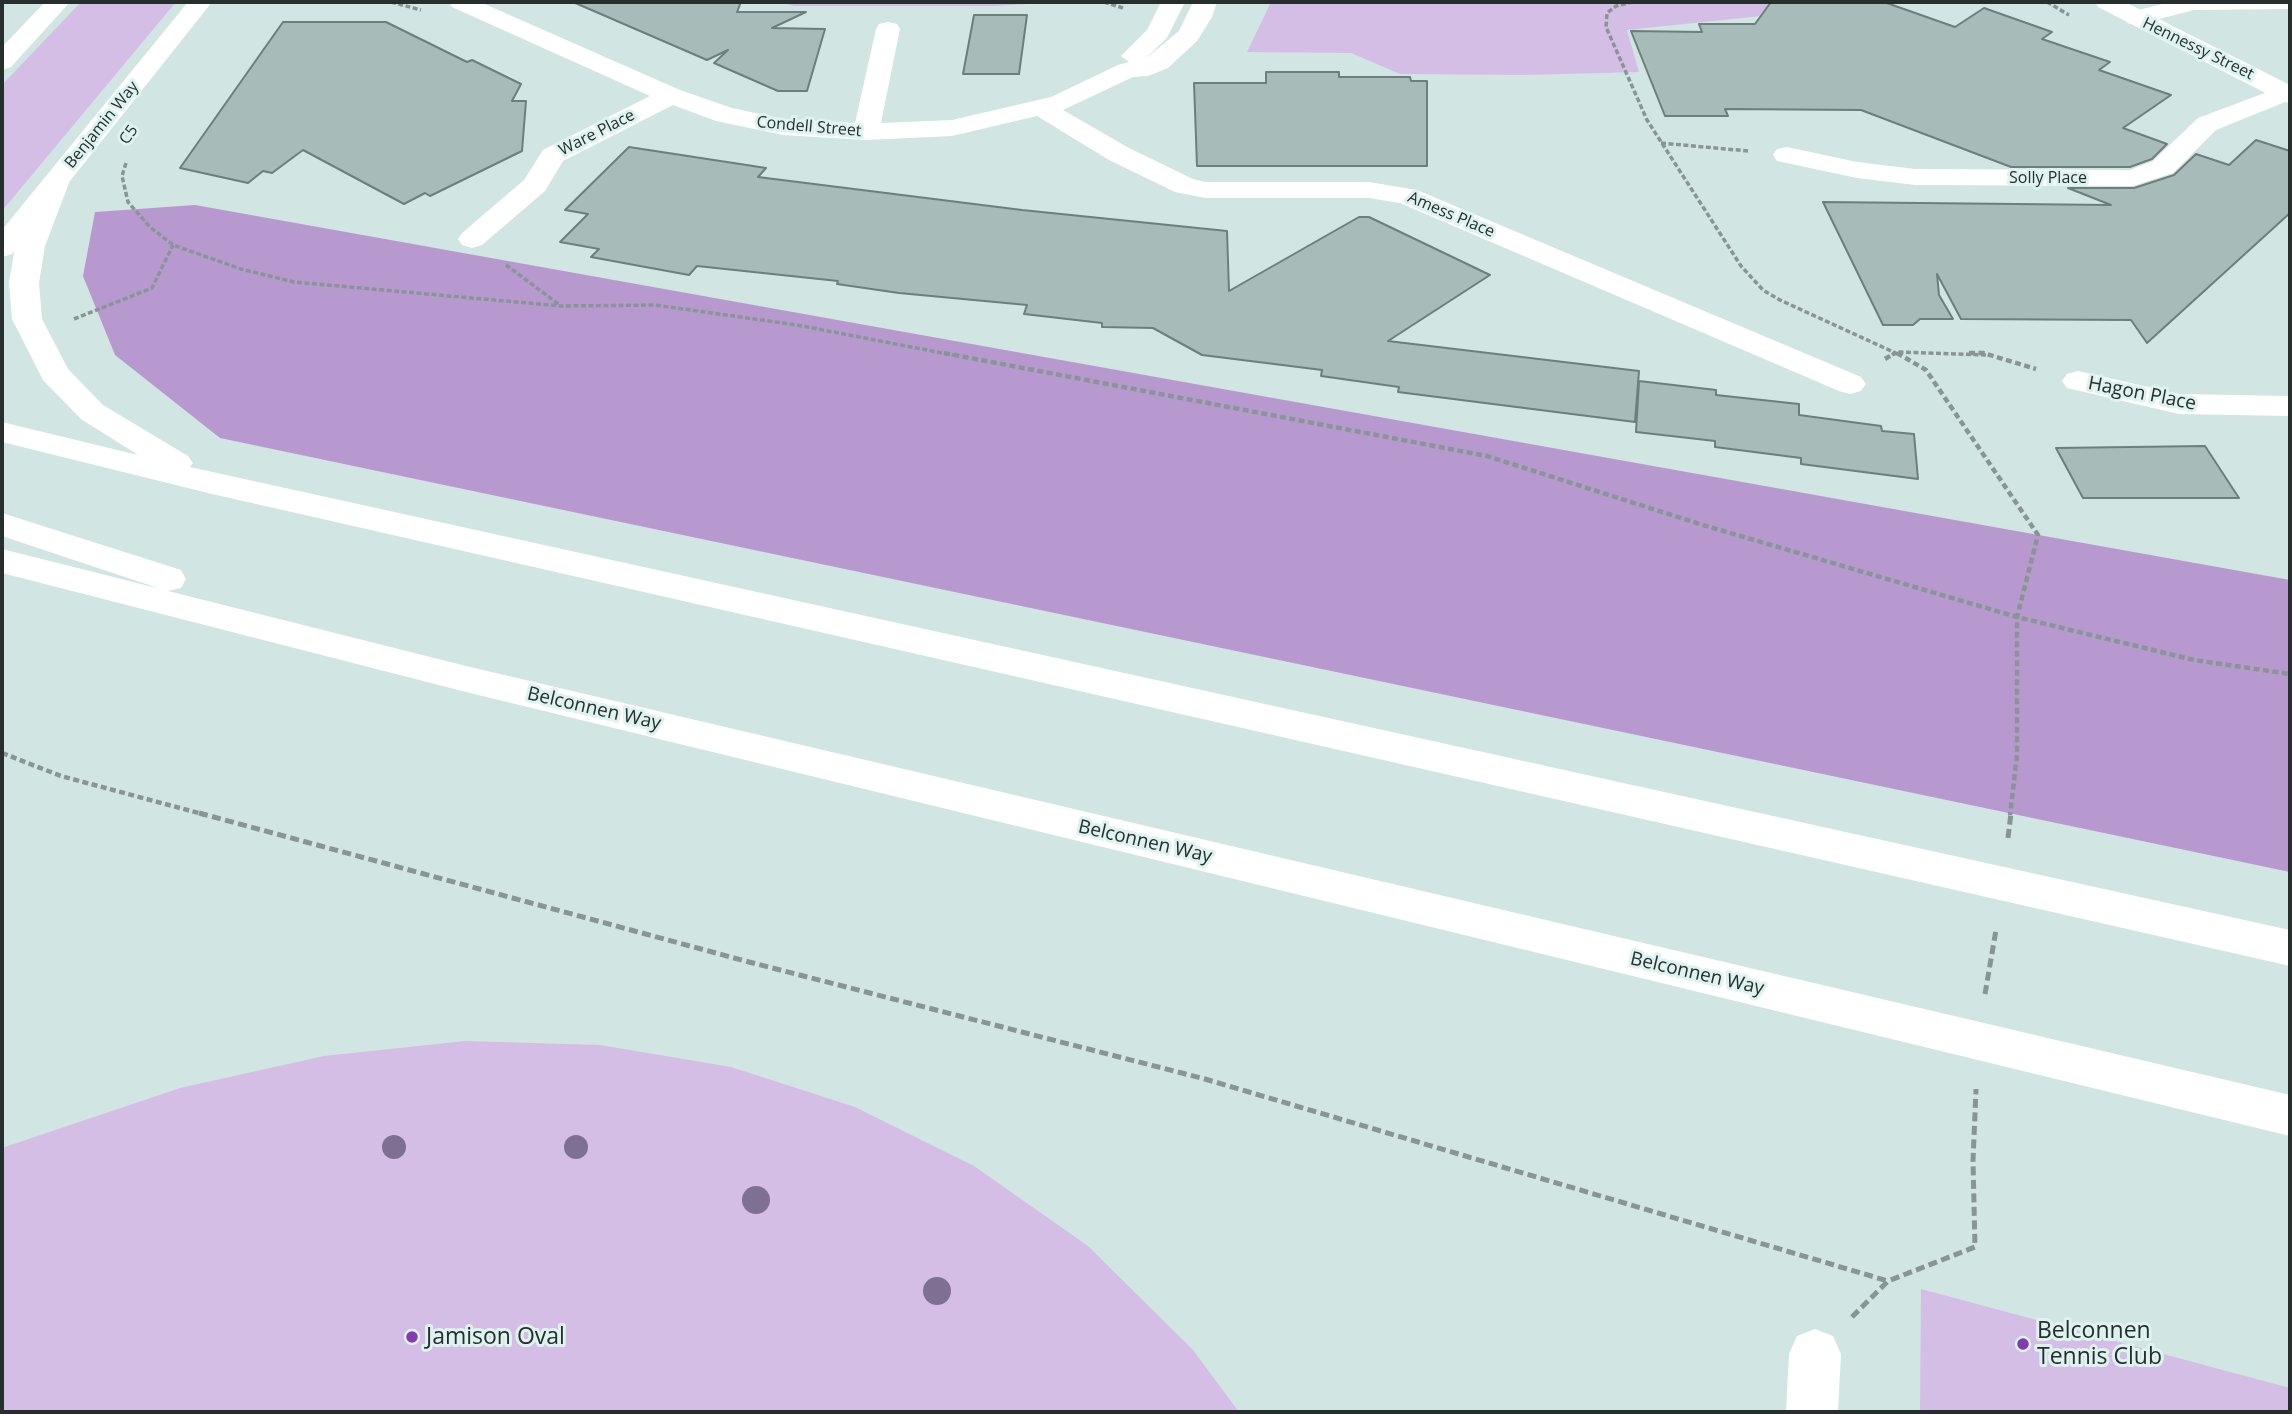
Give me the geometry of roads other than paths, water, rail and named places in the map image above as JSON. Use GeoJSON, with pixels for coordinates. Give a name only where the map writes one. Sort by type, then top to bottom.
{"type":"FeatureCollection","features":[{"type":"Feature","properties":{"kind":"main road"},"geometry":{"type":"LineString","coordinates":[[2,62],[58,2]]}},
{"type":"Feature","properties":{"kind":"main road","name":"Benjamin Way"},"geometry":{"type":"LineString","coordinates":[[2,248],[200,2]]}},
{"type":"Feature","properties":{"kind":"main road","name":"Condell Street"},"geometry":{"type":"LineString","coordinates":[[461,2],[671,96],[750,122],[812,130],[866,132],[936,130],[1043,109],[1103,84],[1127,70],[1148,68],[1159,63],[1178,47],[1197,22],[1205,2]]}},
{"type":"Feature","properties":{"kind":"main road","name":"Condell Street"},"geometry":{"type":"LineString","coordinates":[[1127,70],[1130,59],[1152,41],[1164,26],[1173,2]]}},
{"type":"Feature","properties":{"kind":"main road","name":"Hennessy Street"},"geometry":{"type":"LineString","coordinates":[[2107,2],[2288,94]]}},
{"type":"Feature","properties":{"kind":"main road"},"geometry":{"type":"LineString","coordinates":[[2136,18],[2193,3],[2290,2]]}},
{"type":"Feature","properties":{"kind":"main road"},"geometry":{"type":"LineString","coordinates":[[866,132],[888,29]]}},
{"type":"Feature","properties":{"kind":"main road","name":"Solly Place"},"geometry":{"type":"LineString","coordinates":[[1787,155],[1857,170],[1915,177],[2133,178],[2163,167],[2207,124],[2288,94]]}},
{"type":"Feature","properties":{"kind":"main road","name":"Ware Place"},"geometry":{"type":"LineString","coordinates":[[472,239],[536,185],[553,156],[671,96]]}},
{"type":"Feature","properties":{"kind":"main road","name":"Amess Place"},"geometry":{"type":"LineString","coordinates":[[1043,109],[1119,154],[1185,186],[1205,190],[1369,190],[1406,196],[1850,384]]}},
{"type":"Feature","properties":{"kind":"main road"},"geometry":{"type":"LineString","coordinates":[[55,183],[30,246],[24,283],[27,319],[54,373],[92,412],[208,482]]}},
{"type":"Feature","properties":{"kind":"main road","name":"Hagon Place"},"geometry":{"type":"LineString","coordinates":[[2078,382],[2179,404],[2290,406]]}},
{"type":"Feature","properties":{"kind":"main road"},"geometry":{"type":"LineString","coordinates":[[2,432],[208,482],[2290,948]]}},
{"type":"Feature","properties":{"kind":"main road"},"geometry":{"type":"LineString","coordinates":[[2,524],[466,679]]}},
{"type":"Feature","properties":{"kind":"main road","name":"Belconnen Way"},"geometry":{"type":"LineString","coordinates":[[2,561],[466,679],[2290,1116]]}},
{"type":"Feature","properties":{"kind":"main road"},"geometry":{"type":"LineString","coordinates":[[1812,1412],[1815,1354]]}},
{"type":"Feature","properties":{"kind":"place","name":"Jamison Oval"},"geometry":{"type":"Point","coordinates":[412,1337]}},
{"type":"Feature","properties":{"kind":"place","name":"Belconnen Tennis Club"},"geometry":{"type":"Point","coordinates":[2023,1344]}}]}
